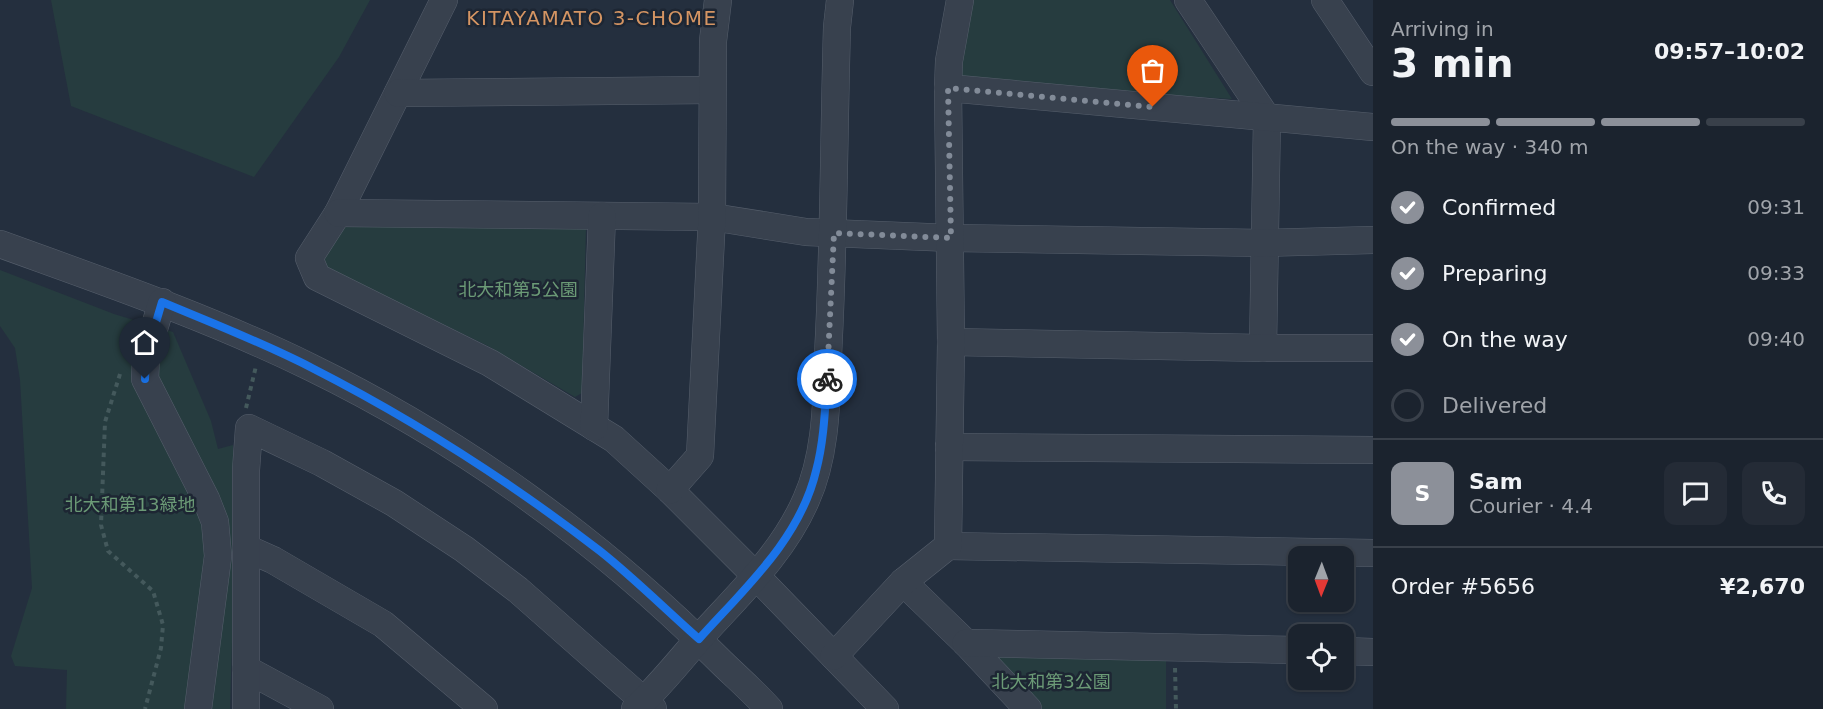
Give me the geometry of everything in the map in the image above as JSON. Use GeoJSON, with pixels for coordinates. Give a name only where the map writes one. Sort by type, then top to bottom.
{"type":"FeatureCollection","features":[{"type":"Feature","properties":{"kind":"street"},"geometry":{"type":"LineString","coordinates":[[444,0],[338,213],[309,258],[317,277],[490,363],[614,439],[670,490],[885,709]]}},
{"type":"Feature","properties":{"kind":"street"},"geometry":{"type":"LineString","coordinates":[[670,490],[700,456],[712,217],[713,41],[718,0]]}},
{"type":"Feature","properties":{"kind":"street"},"geometry":{"type":"LineString","coordinates":[[246,709],[246,470],[249,428],[322,463],[394,503],[464,549],[518,590],[644,706],[699,639],[756,576],[793,527],[807,499],[823,439],[834,233],[836,38],[840,0]]}},
{"type":"Feature","properties":{"kind":"street"},"geometry":{"type":"LineString","coordinates":[[948,546],[951,238],[948,88],[949,61],[960,0]]}},
{"type":"Feature","properties":{"kind":"street"},"geometry":{"type":"LineString","coordinates":[[1188,0],[1267,118],[1263,348]]}},
{"type":"Feature","properties":{"kind":"street"},"geometry":{"type":"LineString","coordinates":[[1325,0],[1373,72]]}},
{"type":"Feature","properties":{"kind":"street"},"geometry":{"type":"LineString","coordinates":[[948,88],[1373,127]]}},
{"type":"Feature","properties":{"kind":"street"},"geometry":{"type":"LineString","coordinates":[[398,93],[712,90]]}},
{"type":"Feature","properties":{"kind":"street"},"geometry":{"type":"LineString","coordinates":[[338,213],[712,217],[806,232],[951,238],[1265,243],[1373,240]]}},
{"type":"Feature","properties":{"kind":"street"},"geometry":{"type":"LineString","coordinates":[[594,427],[602,216]]}},
{"type":"Feature","properties":{"kind":"street"},"geometry":{"type":"LineString","coordinates":[[0,244],[162,302],[262,344],[310,366],[391,410],[482,466],[602,553],[699,639],[769,709]]}},
{"type":"Feature","properties":{"kind":"street"},"geometry":{"type":"LineString","coordinates":[[162,302],[146,356],[145,379],[206,499],[214,522],[218,556],[198,709]]}},
{"type":"Feature","properties":{"kind":"street"},"geometry":{"type":"LineString","coordinates":[[951,342],[1373,348]]}},
{"type":"Feature","properties":{"kind":"street"},"geometry":{"type":"LineString","coordinates":[[949,447],[1373,450]]}},
{"type":"Feature","properties":{"kind":"street"},"geometry":{"type":"LineString","coordinates":[[834,656],[903,582],[948,546],[1373,553]]}},
{"type":"Feature","properties":{"kind":"street"},"geometry":{"type":"LineString","coordinates":[[246,548],[273,560],[383,624],[484,709]]}},
{"type":"Feature","properties":{"kind":"street"},"geometry":{"type":"LineString","coordinates":[[903,582],[966,643],[1028,709]]}},
{"type":"Feature","properties":{"kind":"street"},"geometry":{"type":"LineString","coordinates":[[966,643],[1288,650]]}},
{"type":"Feature","properties":{"kind":"street"},"geometry":{"type":"LineString","coordinates":[[1354,651],[1373,652]]}},
{"type":"Feature","properties":{"kind":"street"},"geometry":{"type":"LineString","coordinates":[[246,669],[320,709]]}},
{"type":"Feature","properties":{"kind":"path"},"geometry":{"type":"LineString","coordinates":[[249,428],[246,408],[262,344]]}},
{"type":"Feature","properties":{"kind":"path"},"geometry":{"type":"LineString","coordinates":[[123,367],[105,422],[101,525],[108,551],[153,591],[163,625],[161,648],[146,709]]}},
{"type":"Feature","properties":{"kind":"path"},"geometry":{"type":"LineString","coordinates":[[1174,646],[1176,709]]}},
{"type":"Feature","properties":{"kind":"green space"},"geometry":{"type":"Polygon","coordinates":[[[51,0],[370,0],[339,57],[254,177],[71,106],[51,0]]]}},
{"type":"Feature","properties":{"kind":"green space"},"geometry":{"type":"Polygon","coordinates":[[[968,0],[1170,0],[1232,99],[969,84],[956,70],[968,0]]]}},
{"type":"Feature","properties":{"kind":"green space","name":"北大和第5公園"},"geometry":{"type":"Polygon","coordinates":[[[336,226],[586,226],[582,393],[575,397],[488,346],[326,268],[321,255],[336,226]]]}},
{"type":"Feature","properties":{"kind":"green space","name":"北大和第13緑地"},"geometry":{"type":"Polygon","coordinates":[[[0,270],[114,314],[173,332],[211,421],[218,449],[233,445],[235,543],[230,709],[66,709],[67,670],[15,666],[11,656],[32,588],[20,380],[15,348],[0,326],[0,270]]]}},
{"type":"Feature","properties":{"kind":"green space","name":"北大和第3公園"},"geometry":{"type":"Polygon","coordinates":[[[998,650],[1166,657],[1166,709],[1039,709],[997,667],[998,650]]]}},
{"type":"Feature","properties":{"kind":"way so far"},"geometry":{"type":"LineString","coordinates":[[827,379],[834,233],[951,238],[948,88],[1153,107]]}},
{"type":"Feature","properties":{"kind":"district","name":"KITAYAMATO 3-CHOME"},"geometry":{"type":"Point","coordinates":[592,18]}},
{"type":"Feature","properties":{"kind":"route"},"geometry":{"type":"LineString","coordinates":[[145,379],[146,356],[162,302],[310,366],[432,434],[509,484],[602,553],[699,639],[778,549],[793,527],[807,499],[823,439],[827,379]]}}]}
